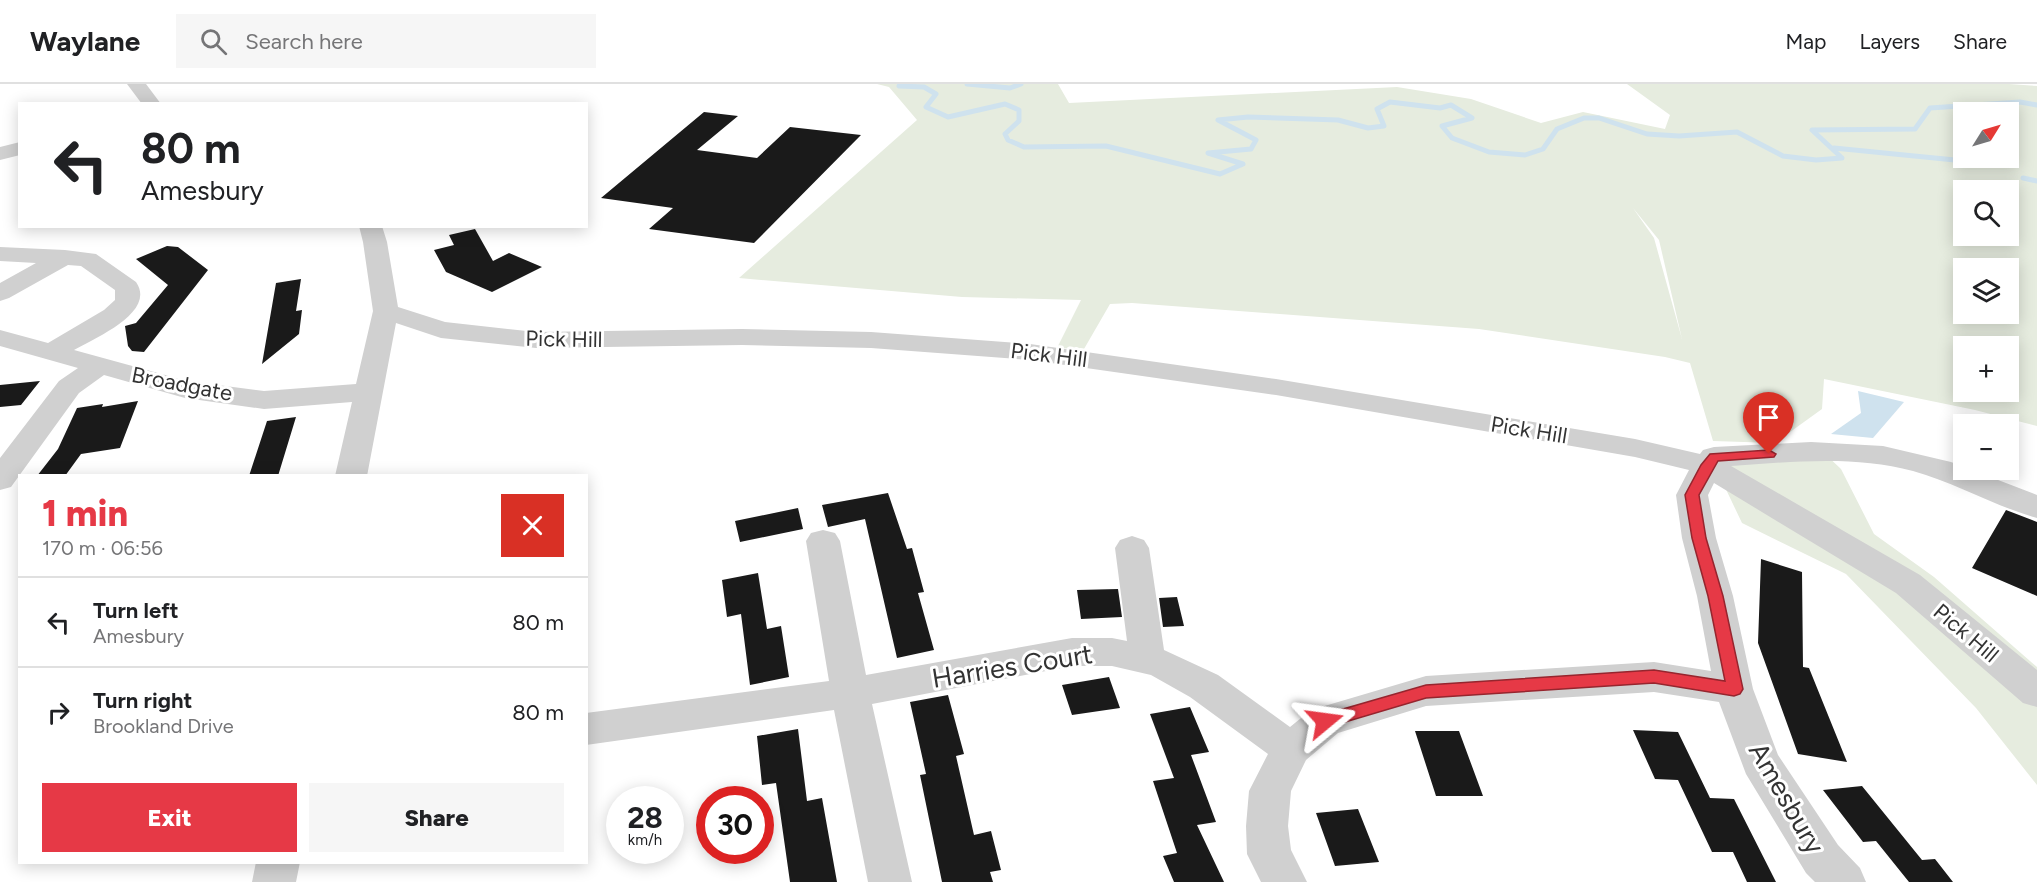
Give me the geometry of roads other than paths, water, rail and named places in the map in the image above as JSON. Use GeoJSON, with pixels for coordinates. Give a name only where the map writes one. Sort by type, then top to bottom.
{"type":"FeatureCollection","features":[{"type":"Feature","properties":{"kind":"street"},"geometry":{"type":"LineString","coordinates":[[136,84],[150,102]]}},
{"type":"Feature","properties":{"kind":"street"},"geometry":{"type":"LineString","coordinates":[[0,154],[18,149]]}},
{"type":"Feature","properties":{"kind":"street"},"geometry":{"type":"LineString","coordinates":[[351,474],[386,311],[371,228]]}},
{"type":"Feature","properties":{"kind":"street"},"geometry":{"type":"LineString","coordinates":[[0,254],[87,259],[127,287],[128,302],[113,316],[52,352]]}},
{"type":"Feature","properties":{"kind":"street"},"geometry":{"type":"LineString","coordinates":[[0,293],[66,256]]}},
{"type":"Feature","properties":{"kind":"street","name":"Pick Hill"},"geometry":{"type":"LineString","coordinates":[[386,311],[441,330],[536,340],[742,337],[922,342],[1030,352],[1276,387],[1711,461],[1908,584],[2037,692]]}},
{"type":"Feature","properties":{"kind":"street","name":"Broadgate"},"geometry":{"type":"LineString","coordinates":[[0,338],[185,388],[264,399],[369,392]]}},
{"type":"Feature","properties":{"kind":"street"},"geometry":{"type":"LineString","coordinates":[[0,480],[69,387],[99,366]]}},
{"type":"Feature","properties":{"kind":"street"},"geometry":{"type":"LineString","coordinates":[[1711,461],[1823,452],[1887,456],[1946,472],[2037,507]]}},
{"type":"Feature","properties":{"kind":"street","name":"Amesbury"},"geometry":{"type":"LineString","coordinates":[[1711,461],[1692,495],[1699,538],[1715,596],[1734,689],[1760,762],[1822,859],[1844,882]]}},
{"type":"Feature","properties":{"kind":"street"},"geometry":{"type":"LineString","coordinates":[[824,541],[850,693],[890,882]]}},
{"type":"Feature","properties":{"kind":"street"},"geometry":{"type":"LineString","coordinates":[[1132,548],[1145,634],[1146,660]]}},
{"type":"Feature","properties":{"kind":"street","name":"Harries Court"},"geometry":{"type":"LineString","coordinates":[[588,729],[850,693],[1072,652],[1112,652],[1161,663],[1204,686],[1291,749]]}},
{"type":"Feature","properties":{"kind":"street"},"geometry":{"type":"LineString","coordinates":[[1285,882],[1269,854],[1267,826],[1270,791],[1291,749],[1325,721],[1426,691],[1654,677],[1734,689]]}},
{"type":"Feature","properties":{"kind":"street"},"geometry":{"type":"LineString","coordinates":[[274,882],[278,864]]}},
{"type":"Feature","properties":{"kind":"water"},"geometry":{"type":"Polygon","coordinates":[[[1858,391],[1904,402],[1873,438],[1831,434],[1861,413],[1858,391]]]}},
{"type":"Feature","properties":{"kind":"waterway"},"geometry":{"type":"LineString","coordinates":[[900,84],[899,86],[924,87],[936,94],[926,107],[948,117],[1005,104],[1019,110],[1019,121],[1005,134],[1008,140],[1024,147],[1106,146],[1220,174],[1243,164],[1208,153],[1251,149],[1256,140],[1218,120],[1248,117],[1338,120],[1368,128],[1384,126],[1377,109],[1390,102],[1440,108],[1451,105],[1472,118],[1442,126],[1452,138],[1489,152],[1525,155],[1543,149],[1557,129],[1584,118],[1599,118],[1647,134],[1679,136],[1737,132],[1783,156],[1816,160],[1842,158],[1812,130],[1915,129],[1930,108],[2020,102],[2037,105]]}},
{"type":"Feature","properties":{"kind":"waterway"},"geometry":{"type":"LineString","coordinates":[[967,84],[1010,88],[1021,84]]}},
{"type":"Feature","properties":{"kind":"waterway"},"geometry":{"type":"LineString","coordinates":[[1834,148],[1953,160]]}},
{"type":"Feature","properties":{"kind":"waterway"},"geometry":{"type":"LineString","coordinates":[[2023,178],[2037,181]]}}]}
